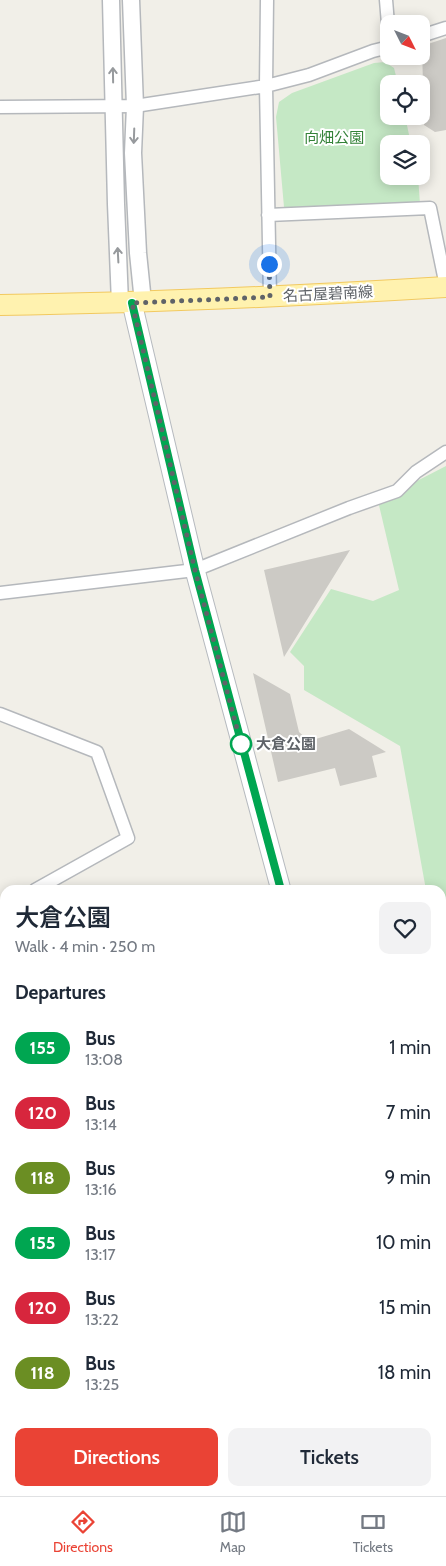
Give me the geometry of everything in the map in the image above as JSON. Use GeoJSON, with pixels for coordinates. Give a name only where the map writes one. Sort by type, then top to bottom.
{"type":"FeatureCollection","features":[{"type":"Feature","properties":{"kind":"main road","name":"名古屋碧南線"},"geometry":{"type":"LineString","coordinates":[[0,305],[132,303],[446,286]]}},
{"type":"Feature","properties":{"kind":"main road"},"geometry":{"type":"LineString","coordinates":[[132,303],[195,570],[277,885]]}},
{"type":"Feature","properties":{"kind":"street"},"geometry":{"type":"LineString","coordinates":[[111,0],[116,204],[132,303]]}},
{"type":"Feature","properties":{"kind":"street"},"geometry":{"type":"LineString","coordinates":[[131,0],[135,106],[133,153],[138,253],[132,303]]}},
{"type":"Feature","properties":{"kind":"street"},"geometry":{"type":"LineString","coordinates":[[267,0],[266,86],[270,297]]}},
{"type":"Feature","properties":{"kind":"street"},"geometry":{"type":"LineString","coordinates":[[386,0],[387,15]]}},
{"type":"Feature","properties":{"kind":"street"},"geometry":{"type":"LineString","coordinates":[[430,33],[446,28]]}},
{"type":"Feature","properties":{"kind":"street"},"geometry":{"type":"LineString","coordinates":[[0,108],[135,106],[266,86],[309,75],[380,49]]}},
{"type":"Feature","properties":{"kind":"street"},"geometry":{"type":"LineString","coordinates":[[268,215],[430,208],[446,286]]}},
{"type":"Feature","properties":{"kind":"street"},"geometry":{"type":"LineString","coordinates":[[0,593],[195,570],[349,508],[397,491],[416,472],[446,452]]}},
{"type":"Feature","properties":{"kind":"street"},"geometry":{"type":"LineString","coordinates":[[0,714],[97,752],[128,838],[44,885]]}},
{"type":"Feature","properties":{"kind":"green space","name":"向畑公園"},"geometry":{"type":"Polygon","coordinates":[[[374,63],[390,65],[394,68],[396,75],[380,75],[380,125],[407,125],[409,135],[380,135],[380,185],[419,185],[420,204],[284,207],[276,117],[279,102],[292,93],[374,63]]]}},
{"type":"Feature","properties":{"kind":"green space","name":"大倉公園"},"geometry":{"type":"Polygon","coordinates":[[[446,466],[446,885],[425,885],[400,746],[304,690],[304,666],[290,652],[331,589],[373,601],[399,590],[378,501],[446,466]]]}},
{"type":"Feature","properties":{"kind":"building"},"geometry":{"type":"Polygon","coordinates":[[[446,38],[446,130],[435,132],[424,125],[430,125],[430,75],[423,75],[422,65],[430,65],[430,43],[446,38]]]}},
{"type":"Feature","properties":{"kind":"building"},"geometry":{"type":"Polygon","coordinates":[[[350,550],[284,657],[264,570],[350,550]]]}},
{"type":"Feature","properties":{"kind":"building"},"geometry":{"type":"Polygon","coordinates":[[[253,673],[290,694],[299,732],[309,741],[349,729],[386,752],[372,756],[377,777],[340,786],[335,768],[278,782],[253,673]]]}},
{"type":"Feature","properties":{"kind":"bus line","name":"155"},"geometry":{"type":"LineString","coordinates":[[132,303],[195,570],[279,885]]}},
{"type":"Feature","properties":{"kind":"place","name":"大倉公園"},"geometry":{"type":"Point","coordinates":[241,744]}},
{"type":"Feature","properties":{"kind":"route"},"geometry":{"type":"LineString","coordinates":[[241,744],[195,570],[132,303],[270,297],[269,264]]}}]}
